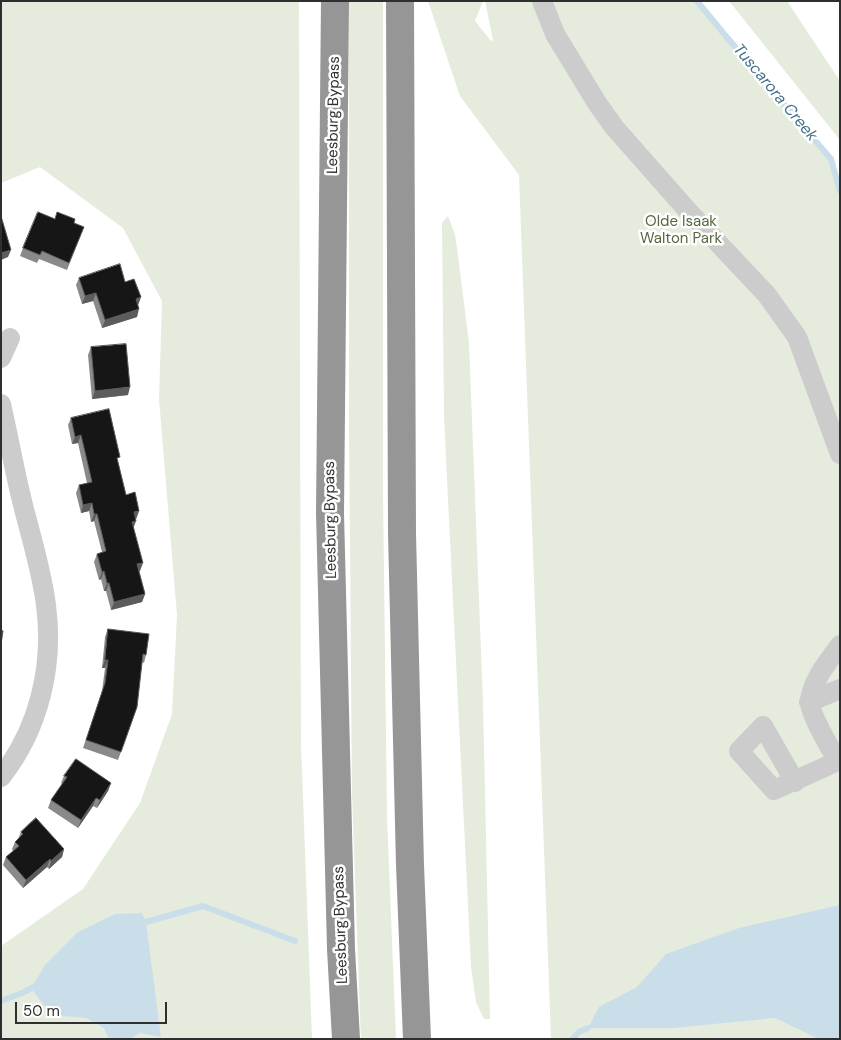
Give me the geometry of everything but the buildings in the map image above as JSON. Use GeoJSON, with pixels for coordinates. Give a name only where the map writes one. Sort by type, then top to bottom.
{"type":"FeatureCollection","features":[{"type":"Feature","properties":{"kind":"highway"},"geometry":{"type":"LineString","coordinates":[[330,1],[335,46]]}},
{"type":"Feature","properties":{"kind":"highway","name":"Leesburg Bypass"},"geometry":{"type":"LineString","coordinates":[[335,1],[330,513],[341,949],[346,1039]]}},
{"type":"Feature","properties":{"kind":"highway"},"geometry":{"type":"LineString","coordinates":[[400,1],[402,533],[410,866],[417,1039]]}},
{"type":"Feature","properties":{"kind":"highway"},"geometry":{"type":"LineString","coordinates":[[401,40],[405,1]]}},
{"type":"Feature","properties":{"kind":"street"},"geometry":{"type":"LineString","coordinates":[[542,1],[555,34],[614,127],[688,211],[767,295],[797,337],[835,426],[840,454]]}},
{"type":"Feature","properties":{"kind":"street"},"geometry":{"type":"LineString","coordinates":[[1,358],[10,338]]}},
{"type":"Feature","properties":{"kind":"street"},"geometry":{"type":"LineString","coordinates":[[1,404],[42,582],[49,636],[46,669],[40,700],[27,736],[10,766],[1,777]]}},
{"type":"Feature","properties":{"kind":"street"},"geometry":{"type":"LineString","coordinates":[[795,782],[839,760],[818,724],[809,702],[818,676],[840,645]]}},
{"type":"Feature","properties":{"kind":"street"},"geometry":{"type":"LineString","coordinates":[[809,702],[840,689]]}},
{"type":"Feature","properties":{"kind":"green space"},"geometry":{"type":"Polygon","coordinates":[[[1,1],[299,1],[301,743],[312,1039],[1,1039],[1,946],[83,889],[140,803],[172,714],[177,615],[159,399],[162,301],[123,228],[40,167],[1,183],[1,1]]]}},
{"type":"Feature","properties":{"kind":"green space"},"geometry":{"type":"Polygon","coordinates":[[[349,1],[383,1],[383,493],[387,817],[396,1039],[361,1039],[352,793],[349,420],[349,1]]]}},
{"type":"Feature","properties":{"kind":"green space","name":"Olde Isaak Walton Park"},"geometry":{"type":"Polygon","coordinates":[[[428,1],[483,1],[475,21],[491,41],[493,40],[485,1],[697,1],[831,159],[840,191],[840,1039],[551,1039],[519,175],[460,96],[428,1]]]}},
{"type":"Feature","properties":{"kind":"green space"},"geometry":{"type":"Polygon","coordinates":[[[729,1],[787,1],[840,81],[840,140],[729,1]]]}},
{"type":"Feature","properties":{"kind":"green space"},"geometry":{"type":"Polygon","coordinates":[[[448,216],[455,235],[469,343],[483,703],[490,1019],[484,1019],[476,1002],[471,967],[444,417],[442,223],[448,216]]]}},
{"type":"Feature","properties":{"kind":"water"},"geometry":{"type":"Polygon","coordinates":[[[840,905],[840,1039],[819,1039],[775,1018],[673,1028],[588,1028],[599,1007],[637,987],[666,954],[739,928],[840,905]]]}},
{"type":"Feature","properties":{"kind":"water"},"geometry":{"type":"Polygon","coordinates":[[[142,913],[146,922],[161,1037],[140,1033],[130,1039],[109,1039],[104,1028],[86,1018],[63,1016],[45,1007],[31,988],[45,965],[78,932],[115,914],[142,913]]]}},
{"type":"Feature","properties":{"kind":"waterway","name":"Tuscarora Creek"},"geometry":{"type":"LineString","coordinates":[[697,1],[831,159],[840,191]]}},
{"type":"Feature","properties":{"kind":"waterway"},"geometry":{"type":"LineString","coordinates":[[141,925],[203,906],[295,941]]}},
{"type":"Feature","properties":{"kind":"waterway"},"geometry":{"type":"LineString","coordinates":[[1,1001],[39,984]]}},
{"type":"Feature","properties":{"kind":"waterway"},"geometry":{"type":"LineString","coordinates":[[572,1039],[579,1032],[588,1028]]}}]}
